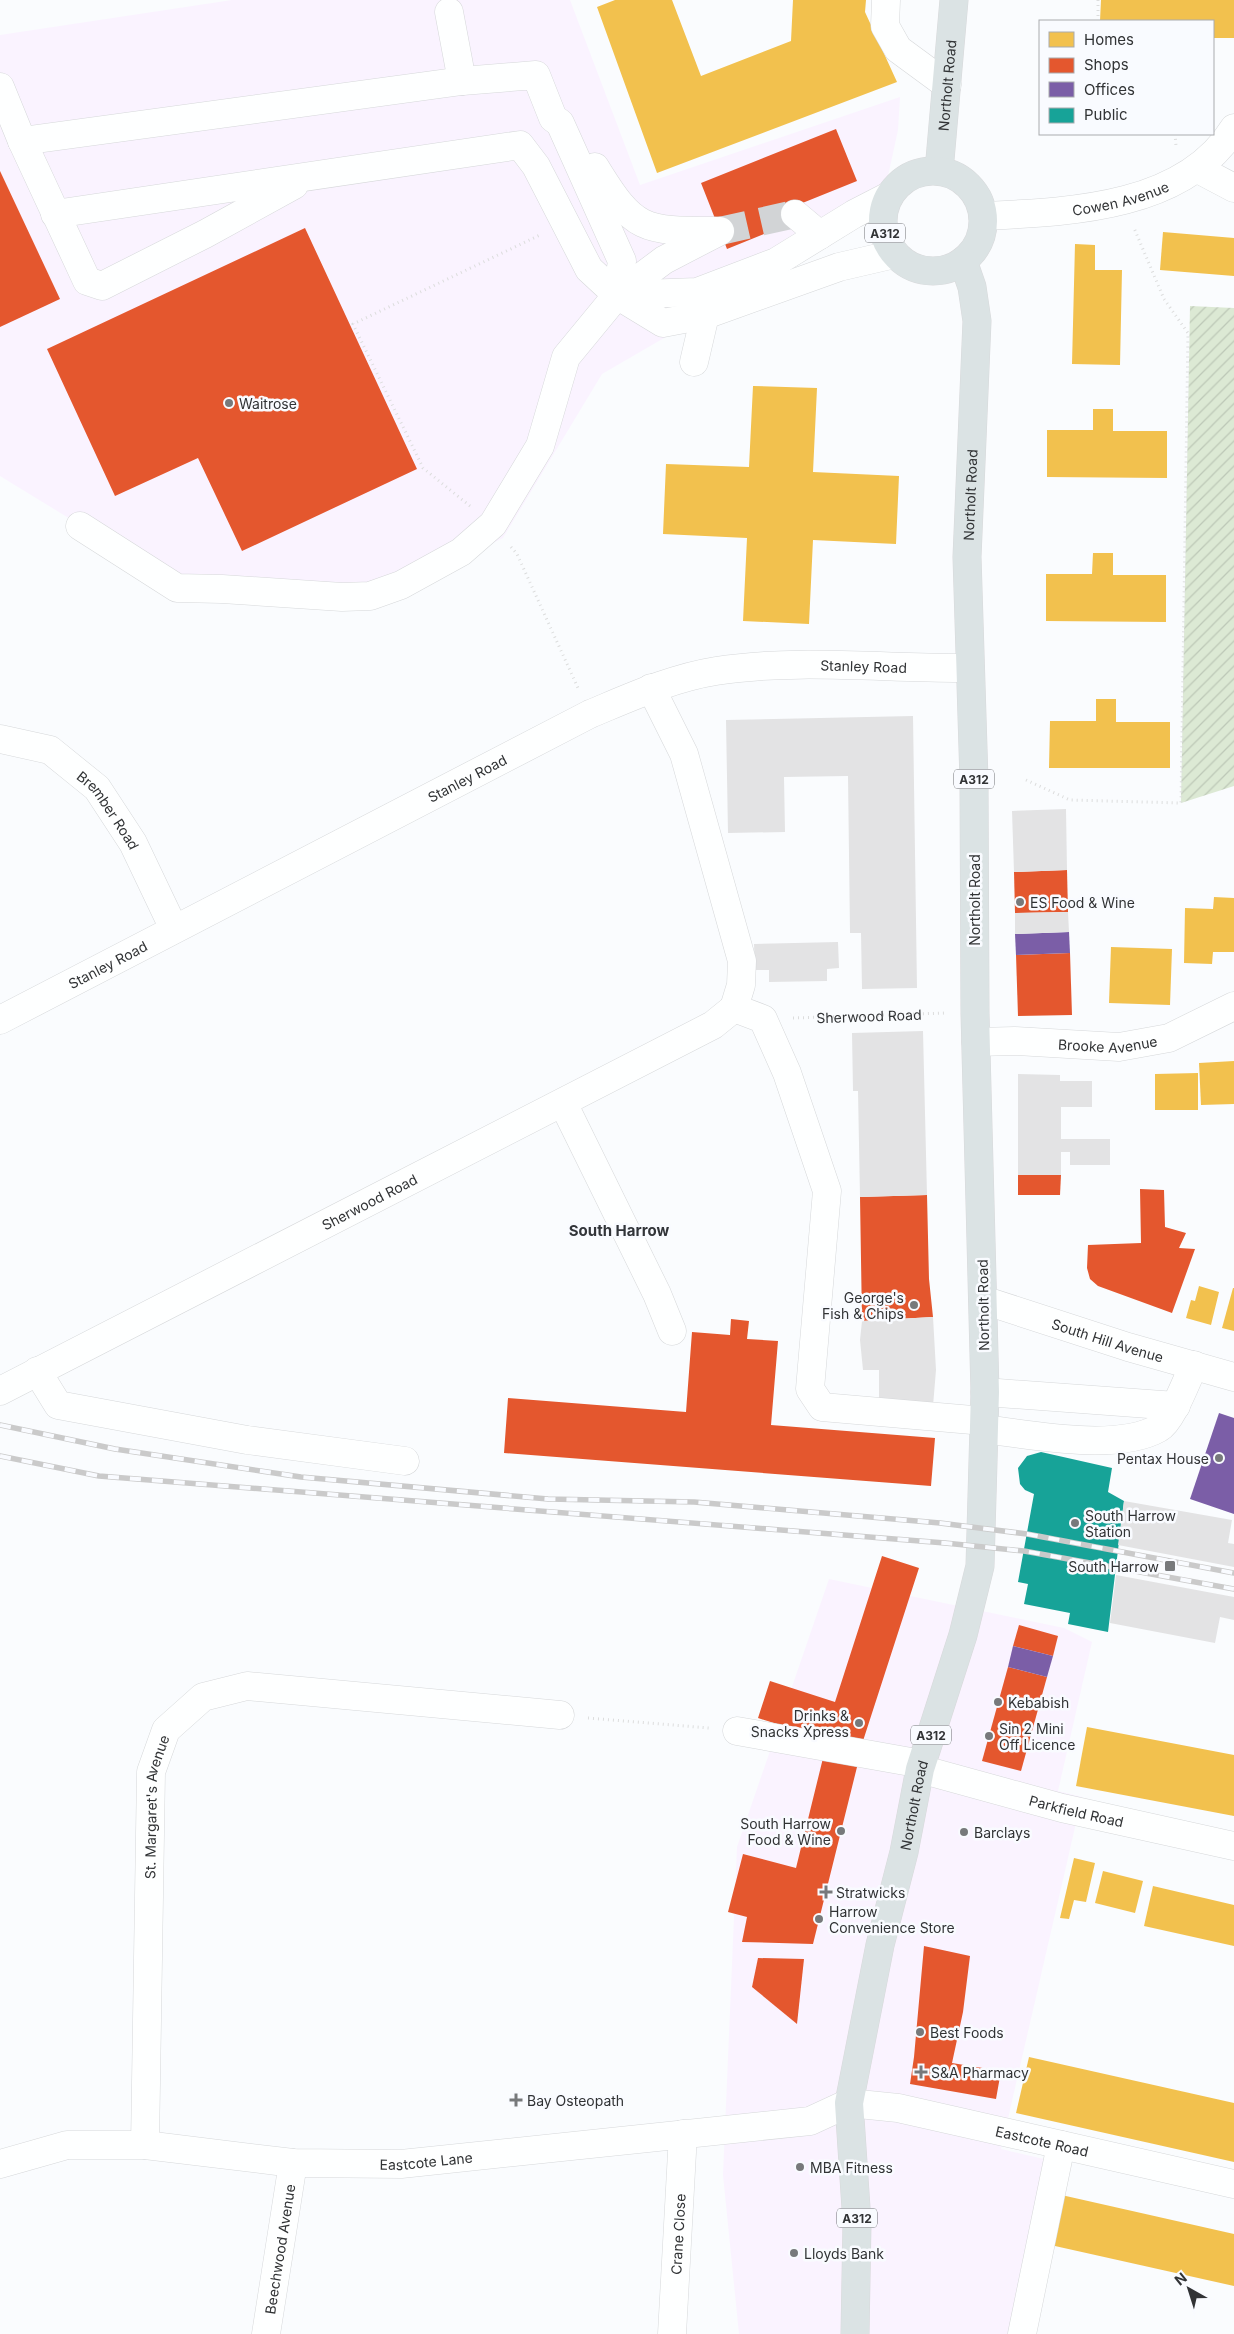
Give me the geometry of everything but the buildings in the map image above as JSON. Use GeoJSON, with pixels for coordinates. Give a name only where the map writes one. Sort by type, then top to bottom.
{"type":"FeatureCollection","features":[{"type":"Feature","properties":{"kind":"main road","name":"Northolt Road"},"geometry":{"type":"LineString","coordinates":[[939,171],[940,138],[947,85],[954,0]]}},
{"type":"Feature","properties":{"kind":"main road","name":"A312"},"geometry":{"type":"LineString","coordinates":[[939,171],[956,175],[970,186],[980,200],[983,216],[980,241],[963,261],[947,269],[930,271],[907,263],[895,254],[886,238],[883,218],[889,196],[903,180],[919,172],[939,171]]}},
{"type":"Feature","properties":{"kind":"main road","name":"Northolt Road"},"geometry":{"type":"LineString","coordinates":[[855,2334],[857,2223],[849,2103],[880,1946],[904,1852],[921,1767],[979,1574],[984,1425],[983,1300],[975,1012],[974,780],[966,557],[977,321],[972,287],[963,261]]}},
{"type":"Feature","properties":{"kind":"street"},"geometry":{"type":"LineString","coordinates":[[886,0],[885,26],[898,49],[947,85]]}},
{"type":"Feature","properties":{"kind":"street"},"geometry":{"type":"LineString","coordinates":[[449,12],[462,81]]}},
{"type":"Feature","properties":{"kind":"street"},"geometry":{"type":"LineString","coordinates":[[22,141],[462,81],[536,75],[622,260],[617,295]]}},
{"type":"Feature","properties":{"kind":"street"},"geometry":{"type":"LineString","coordinates":[[0,87],[22,141],[87,281],[102,286],[205,234],[309,177]]}},
{"type":"Feature","properties":{"kind":"street"},"geometry":{"type":"LineString","coordinates":[[55,214],[526,144],[557,121]]}},
{"type":"Feature","properties":{"kind":"street"},"geometry":{"type":"LineString","coordinates":[[80,526],[177,588],[222,588],[342,597],[370,596],[409,581],[461,552],[493,524],[540,446],[566,357],[617,295],[664,260],[720,231],[665,231],[633,220],[615,200],[585,150],[557,121]]}},
{"type":"Feature","properties":{"kind":"street","name":"Cowen Avenue"},"geometry":{"type":"LineString","coordinates":[[983,216],[1026,214],[1123,202],[1177,181],[1198,169],[1234,128]]}},
{"type":"Feature","properties":{"kind":"street"},"geometry":{"type":"LineString","coordinates":[[526,144],[590,269],[617,295],[663,322],[704,315],[839,267],[895,254]]}},
{"type":"Feature","properties":{"kind":"street"},"geometry":{"type":"LineString","coordinates":[[526,144],[550,156],[582,216],[617,295]]}},
{"type":"Feature","properties":{"kind":"street"},"geometry":{"type":"LineString","coordinates":[[1198,169],[1234,188]]}},
{"type":"Feature","properties":{"kind":"street"},"geometry":{"type":"LineString","coordinates":[[617,295],[697,292],[776,262],[854,214],[889,196]]}},
{"type":"Feature","properties":{"kind":"street"},"geometry":{"type":"LineString","coordinates":[[795,214],[820,236]]}},
{"type":"Feature","properties":{"kind":"street"},"geometry":{"type":"LineString","coordinates":[[694,362],[704,315]]}},
{"type":"Feature","properties":{"kind":"street","name":"Stanley Road"},"geometry":{"type":"LineString","coordinates":[[0,1020],[590,714],[652,688],[715,671],[787,665],[970,668]]}},
{"type":"Feature","properties":{"kind":"street"},"geometry":{"type":"LineString","coordinates":[[652,688],[684,754],[742,961],[741,985],[734,1008],[763,1019],[787,1073],[827,1191],[810,1388],[822,1407],[984,1425],[1058,1439],[1124,1440],[1160,1428],[1176,1406],[1194,1365]]}},
{"type":"Feature","properties":{"kind":"street","name":"Brember Road"},"geometry":{"type":"LineString","coordinates":[[0,739],[50,750],[97,788],[133,843],[174,930]]}},
{"type":"Feature","properties":{"kind":"street","name":"Brooke Avenue"},"geometry":{"type":"LineString","coordinates":[[976,1042],[1015,1041],[1118,1047],[1168,1038],[1234,1006]]}},
{"type":"Feature","properties":{"kind":"street","name":"Sherwood Road"},"geometry":{"type":"LineString","coordinates":[[0,1391],[713,1025],[734,1008]]}},
{"type":"Feature","properties":{"kind":"street"},"geometry":{"type":"LineString","coordinates":[[563,1103],[657,1294],[672,1331]]}},
{"type":"Feature","properties":{"kind":"street","name":"South Hill Avenue"},"geometry":{"type":"LineString","coordinates":[[983,1300],[1128,1347],[1234,1377]]}},
{"type":"Feature","properties":{"kind":"street"},"geometry":{"type":"LineString","coordinates":[[37,1371],[58,1405],[247,1440],[405,1461]]}},
{"type":"Feature","properties":{"kind":"street"},"geometry":{"type":"LineString","coordinates":[[984,1392],[1176,1406]]}},
{"type":"Feature","properties":{"kind":"street","name":"St. Margaret's Avenue"},"geometry":{"type":"LineString","coordinates":[[145,2145],[151,1772],[166,1730],[202,1697],[247,1686],[560,1715]]}},
{"type":"Feature","properties":{"kind":"street","name":"Parkfield Road"},"geometry":{"type":"LineString","coordinates":[[737,1731],[921,1767],[1062,1808],[1234,1846]]}},
{"type":"Feature","properties":{"kind":"street","name":"Eastcote Lane"},"geometry":{"type":"LineString","coordinates":[[0,2164],[67,2145],[145,2145],[293,2163],[401,2164],[810,2121],[849,2103]]}},
{"type":"Feature","properties":{"kind":"street","name":"Eastcote Road"},"geometry":{"type":"LineString","coordinates":[[849,2103],[898,2108],[1234,2184]]}},
{"type":"Feature","properties":{"kind":"street","name":"Crane Close"},"geometry":{"type":"LineString","coordinates":[[672,2334],[683,2134]]}},
{"type":"Feature","properties":{"kind":"street"},"geometry":{"type":"LineString","coordinates":[[1022,2334],[1061,2145]]}},
{"type":"Feature","properties":{"kind":"street","name":"Beechwood Avenue"},"geometry":{"type":"LineString","coordinates":[[266,2334],[293,2163]]}},
{"type":"Feature","properties":{"kind":"path"},"geometry":{"type":"LineString","coordinates":[[1098,0],[1098,20]]}},
{"type":"Feature","properties":{"kind":"path"},"geometry":{"type":"LineString","coordinates":[[1026,780],[1070,800],[1181,803],[1188,333],[1164,299],[1123,202]]}},
{"type":"Feature","properties":{"kind":"path"},"geometry":{"type":"LineString","coordinates":[[467,503],[423,468],[353,324],[568,223]]}},
{"type":"Feature","properties":{"kind":"path"},"geometry":{"type":"LineString","coordinates":[[493,524],[517,554],[590,714]]}},
{"type":"Feature","properties":{"kind":"path","name":"Sherwood Road"},"geometry":{"type":"LineString","coordinates":[[763,1019],[975,1012]]}},
{"type":"Feature","properties":{"kind":"path"},"geometry":{"type":"LineString","coordinates":[[560,1715],[737,1731]]}},
{"type":"Feature","properties":{"kind":"shaded area"},"geometry":{"type":"Polygon","coordinates":[[[232,0],[570,0],[640,185],[900,97],[898,130],[885,190],[833,240],[602,374],[503,538],[354,610],[188,591],[0,476],[0,35],[232,0]]]}},
{"type":"Feature","properties":{"kind":"shaded area"},"geometry":{"type":"Polygon","coordinates":[[[829,1579],[1064,1628],[1092,1642],[1058,1791],[1082,1797],[1001,2149],[1044,2159],[1023,2334],[739,2334],[723,2175],[737,1847],[829,1579]]]}},
{"type":"Feature","properties":{"kind":"green space"},"geometry":{"type":"Polygon","coordinates":[[[1190,306],[1234,308],[1234,786],[1181,803],[1190,306]]]}},
{"type":"Feature","properties":{"kind":"tunnel"},"geometry":{"type":"LineString","coordinates":[[720,231],[795,214]]}},
{"type":"Feature","properties":{"kind":"railway"},"geometry":{"type":"LineString","coordinates":[[0,1425],[115,1449],[301,1477],[548,1499],[694,1502],[940,1523],[1027,1534],[1234,1573]]}},
{"type":"Feature","properties":{"kind":"railway"},"geometry":{"type":"LineString","coordinates":[[0,1456],[99,1476],[945,1543],[1024,1551],[1234,1589]]}},
{"type":"Feature","properties":{"kind":"place","name":"Waitrose"},"geometry":{"type":"Point","coordinates":[229,403]}},
{"type":"Feature","properties":{"kind":"place","name":"ES Food & Wine"},"geometry":{"type":"Point","coordinates":[1020,902]}},
{"type":"Feature","properties":{"kind":"place","name":"George's Fish & Chips"},"geometry":{"type":"Point","coordinates":[914,1305]}},
{"type":"Feature","properties":{"kind":"place","name":"Pentax House"},"geometry":{"type":"Point","coordinates":[1219,1458]}},
{"type":"Feature","properties":{"kind":"place","name":"South Harrow Station"},"geometry":{"type":"Point","coordinates":[1075,1523]}},
{"type":"Feature","properties":{"kind":"place","name":"South Harrow"},"geometry":{"type":"Point","coordinates":[1170,1566]}},
{"type":"Feature","properties":{"kind":"place","name":"Kebabish"},"geometry":{"type":"Point","coordinates":[998,1702]}},
{"type":"Feature","properties":{"kind":"place","name":"Drinks & Snacks Xpress"},"geometry":{"type":"Point","coordinates":[859,1723]}},
{"type":"Feature","properties":{"kind":"place","name":"Sin 2 Mini Off Licence"},"geometry":{"type":"Point","coordinates":[989,1736]}},
{"type":"Feature","properties":{"kind":"place","name":"South Harrow Food & Wine"},"geometry":{"type":"Point","coordinates":[841,1831]}},
{"type":"Feature","properties":{"kind":"place","name":"Barclays"},"geometry":{"type":"Point","coordinates":[964,1832]}},
{"type":"Feature","properties":{"kind":"place","name":"Stratwicks"},"geometry":{"type":"Point","coordinates":[826,1892]}},
{"type":"Feature","properties":{"kind":"place","name":"Harrow Convenience Store"},"geometry":{"type":"Point","coordinates":[819,1919]}},
{"type":"Feature","properties":{"kind":"place","name":"Best Foods"},"geometry":{"type":"Point","coordinates":[920,2032]}},
{"type":"Feature","properties":{"kind":"place","name":"S&A Pharmacy"},"geometry":{"type":"Point","coordinates":[921,2072]}},
{"type":"Feature","properties":{"kind":"place","name":"Bay Osteopath"},"geometry":{"type":"Point","coordinates":[516,2100]}},
{"type":"Feature","properties":{"kind":"place","name":"MBA Fitness"},"geometry":{"type":"Point","coordinates":[800,2167]}},
{"type":"Feature","properties":{"kind":"place","name":"Lloyds Bank"},"geometry":{"type":"Point","coordinates":[794,2253]}},
{"type":"Feature","properties":{"kind":"district","name":"South Harrow"},"geometry":{"type":"Point","coordinates":[619,1230]}}]}
